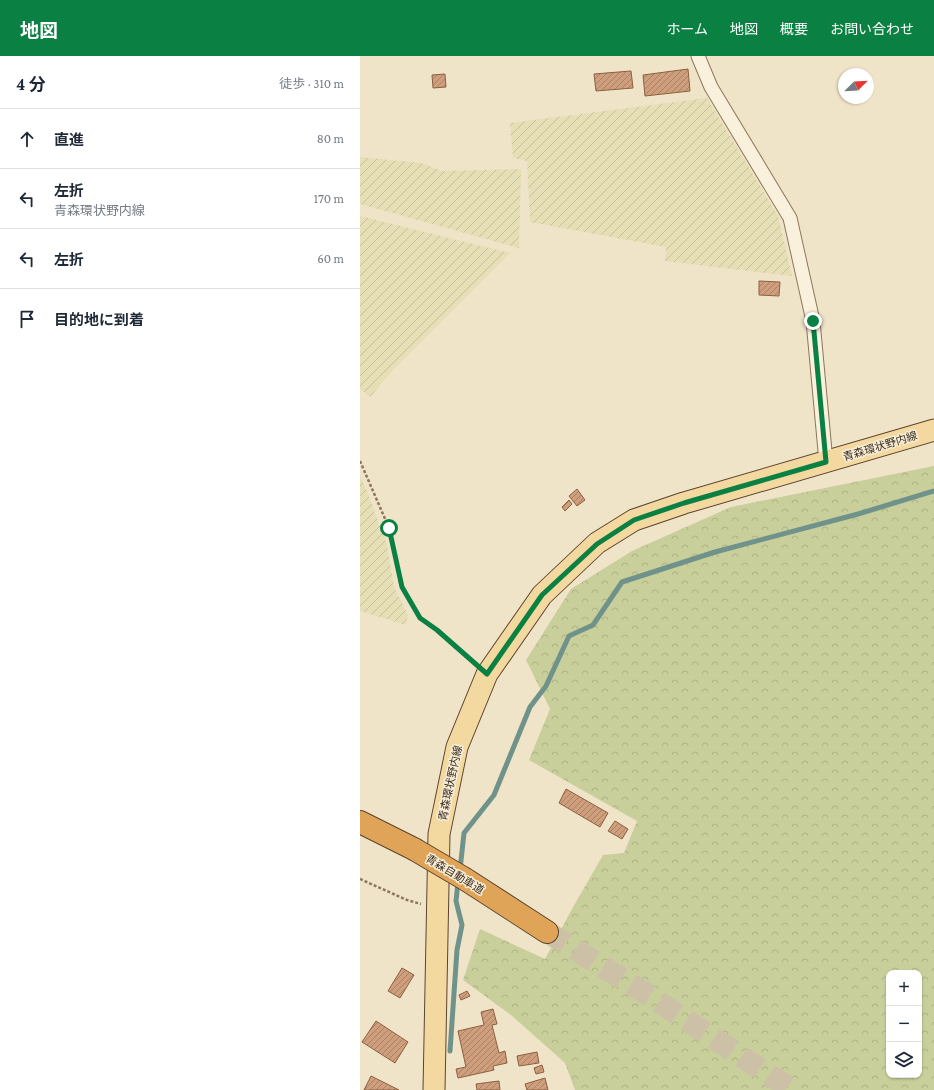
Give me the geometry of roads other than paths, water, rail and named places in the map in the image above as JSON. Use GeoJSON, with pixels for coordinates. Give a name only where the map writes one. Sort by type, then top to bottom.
{"type":"FeatureCollection","features":[{"type":"Feature","properties":{"kind":"highway","name":"青森自動車道"},"geometry":{"type":"LineString","coordinates":[[360,822],[414,849],[465,879],[547,932]]}},
{"type":"Feature","properties":{"kind":"main road","name":"青森環状野内線"},"geometry":{"type":"LineString","coordinates":[[434,1090],[439,834],[456,748],[487,674],[542,595],[597,544],[634,520],[684,503],[934,430]]}},
{"type":"Feature","properties":{"kind":"street"},"geometry":{"type":"LineString","coordinates":[[698,56],[712,87],[790,218],[813,321],[826,462]]}},
{"type":"Feature","properties":{"kind":"waterway"},"geometry":{"type":"LineString","coordinates":[[460,870],[464,833],[494,795],[530,707],[546,686],[569,636],[593,625],[622,582],[715,552],[858,514],[934,491]]}},
{"type":"Feature","properties":{"kind":"waterway"},"geometry":{"type":"LineString","coordinates":[[450,1051],[457,950],[462,925],[456,901],[458,882]]}},
{"type":"Feature","properties":{"kind":"tunnel"},"geometry":{"type":"LineString","coordinates":[[547,932],[653,998],[792,1090]]}}]}
